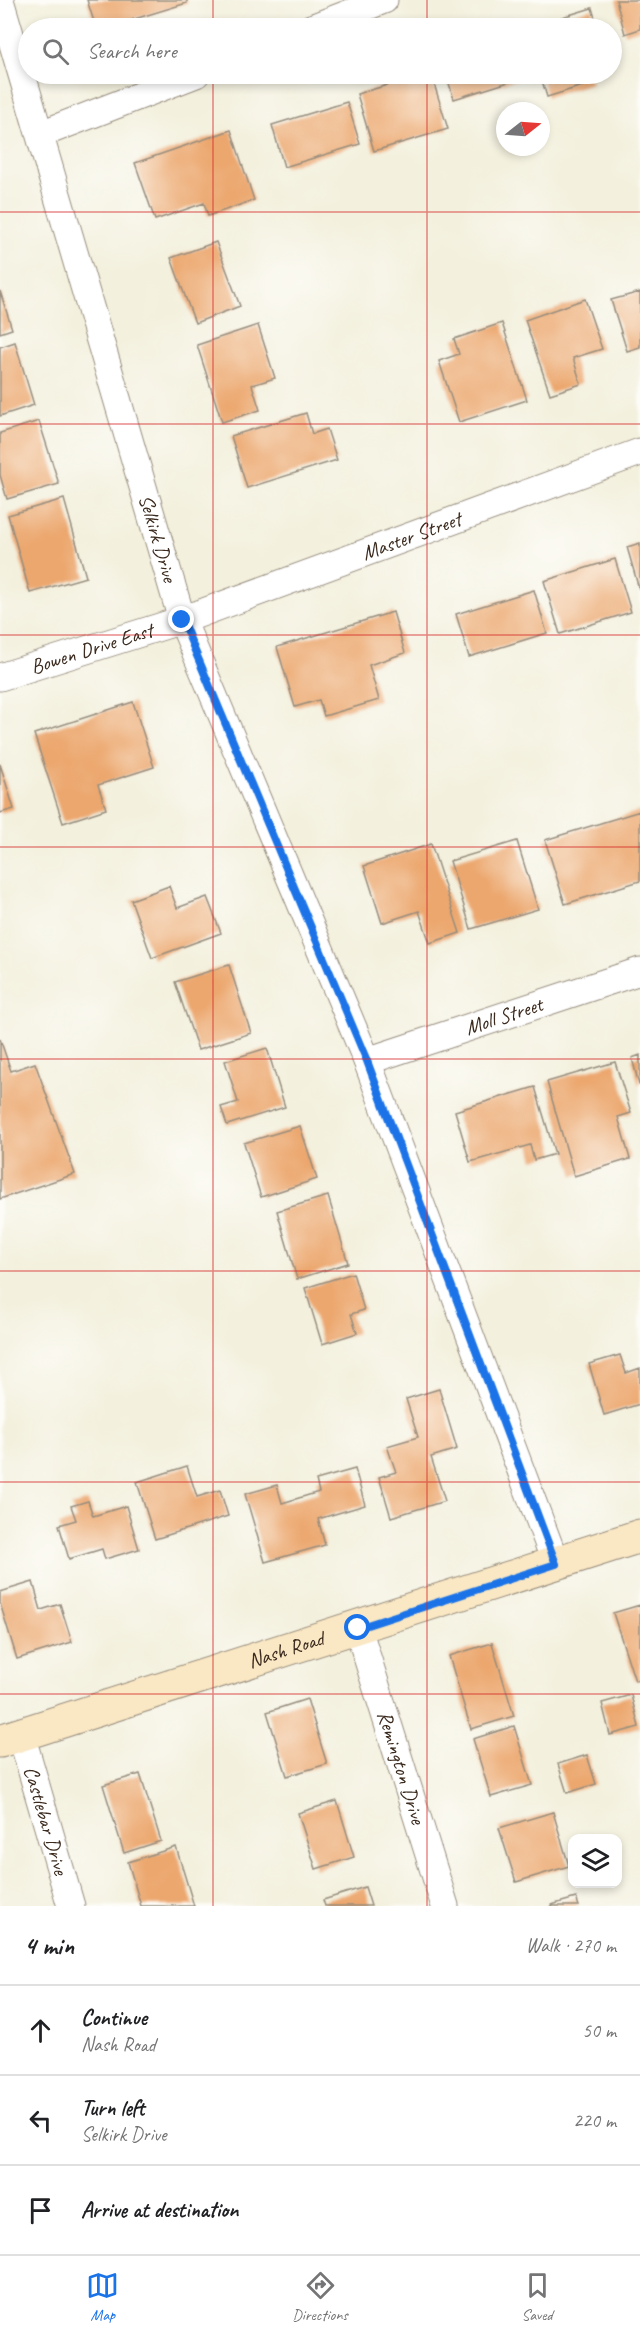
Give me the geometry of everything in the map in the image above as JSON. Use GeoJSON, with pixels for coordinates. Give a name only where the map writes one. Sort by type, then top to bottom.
{"type":"FeatureCollection","features":[{"type":"Feature","properties":{"kind":"main road","name":"Nash Road"},"geometry":{"type":"LineString","coordinates":[[10,1738],[640,1536]]}},
{"type":"Feature","properties":{"kind":"street","name":"Selkirk Drive"},"geometry":{"type":"LineString","coordinates":[[0,0],[18,59]]}},
{"type":"Feature","properties":{"kind":"street"},"geometry":{"type":"LineString","coordinates":[[337,18],[384,0]]}},
{"type":"Feature","properties":{"kind":"street","name":"Selkirk Drive"},"geometry":{"type":"LineString","coordinates":[[26,84],[182,620],[367,1061],[556,1564]]}},
{"type":"Feature","properties":{"kind":"street"},"geometry":{"type":"LineString","coordinates":[[41,134],[170,84]]}},
{"type":"Feature","properties":{"kind":"street","name":"Master Street"},"geometry":{"type":"LineString","coordinates":[[182,620],[640,452]]}},
{"type":"Feature","properties":{"kind":"street","name":"Bowen Drive East"},"geometry":{"type":"LineString","coordinates":[[0,677],[182,620]]}},
{"type":"Feature","properties":{"kind":"street","name":"Moll Street"},"geometry":{"type":"LineString","coordinates":[[367,1061],[640,971]]}},
{"type":"Feature","properties":{"kind":"street","name":"Remington Drive"},"geometry":{"type":"LineString","coordinates":[[358,1628],[446,1906]]}},
{"type":"Feature","properties":{"kind":"street","name":"Castlebar Drive"},"geometry":{"type":"LineString","coordinates":[[10,1738],[72,1906]]}},
{"type":"Feature","properties":{"kind":"building"},"geometry":{"type":"Polygon","coordinates":[[[87,0],[187,0],[187,3],[138,18],[93,18],[87,0]]]}},
{"type":"Feature","properties":{"kind":"building"},"geometry":{"type":"Polygon","coordinates":[[[616,0],[640,0],[640,29],[625,34],[616,0]]]}},
{"type":"Feature","properties":{"kind":"building"},"geometry":{"type":"Polygon","coordinates":[[[592,8],[595,18],[559,18],[592,8]]]}},
{"type":"Feature","properties":{"kind":"building"},"geometry":{"type":"Polygon","coordinates":[[[391,84],[434,84],[448,129],[374,151],[357,94],[391,84]]]}},
{"type":"Feature","properties":{"kind":"building"},"geometry":{"type":"Polygon","coordinates":[[[449,84],[502,84],[454,99],[449,84]]]}},
{"type":"Feature","properties":{"kind":"building"},"geometry":{"type":"Polygon","coordinates":[[[543,84],[589,84],[547,97],[543,84]]]}},
{"type":"Feature","properties":{"kind":"building"},"geometry":{"type":"Polygon","coordinates":[[[347,102],[360,144],[284,167],[272,125],[347,102]]]}},
{"type":"Feature","properties":{"kind":"building"},"geometry":{"type":"Polygon","coordinates":[[[231,130],[254,200],[208,216],[204,203],[155,220],[135,163],[231,130]]]}},
{"type":"Feature","properties":{"kind":"building"},"geometry":{"type":"Polygon","coordinates":[[[216,242],[240,306],[195,323],[171,258],[216,242]]]}},
{"type":"Feature","properties":{"kind":"building"},"geometry":{"type":"Polygon","coordinates":[[[0,291],[12,329],[0,333],[0,291]]]}},
{"type":"Feature","properties":{"kind":"building"},"geometry":{"type":"Polygon","coordinates":[[[640,292],[640,347],[627,351],[611,300],[640,292]]]}},
{"type":"Feature","properties":{"kind":"building"},"geometry":{"type":"Polygon","coordinates":[[[585,299],[602,349],[573,358],[581,384],[550,394],[525,320],[585,299]]]}},
{"type":"Feature","properties":{"kind":"building"},"geometry":{"type":"Polygon","coordinates":[[[502,323],[527,400],[459,422],[439,361],[459,354],[454,339],[502,323]]]}},
{"type":"Feature","properties":{"kind":"building"},"geometry":{"type":"Polygon","coordinates":[[[258,325],[275,378],[252,385],[260,410],[222,422],[197,345],[258,325]]]}},
{"type":"Feature","properties":{"kind":"building"},"geometry":{"type":"Polygon","coordinates":[[[15,342],[34,405],[0,416],[0,347],[15,342]]]}},
{"type":"Feature","properties":{"kind":"building"},"geometry":{"type":"Polygon","coordinates":[[[306,413],[312,434],[327,429],[337,460],[247,488],[231,436],[306,413]]]}},
{"type":"Feature","properties":{"kind":"building"},"geometry":{"type":"Polygon","coordinates":[[[39,421],[59,484],[7,499],[0,475],[0,433],[39,421]]]}},
{"type":"Feature","properties":{"kind":"building"},"geometry":{"type":"Polygon","coordinates":[[[64,499],[86,577],[30,593],[8,515],[64,499]]]}},
{"type":"Feature","properties":{"kind":"building"},"geometry":{"type":"Polygon","coordinates":[[[640,543],[640,589],[639,589],[627,547],[640,543]]]}},
{"type":"Feature","properties":{"kind":"building"},"geometry":{"type":"Polygon","coordinates":[[[615,559],[631,612],[560,634],[544,581],[615,559]]]}},
{"type":"Feature","properties":{"kind":"building"},"geometry":{"type":"Polygon","coordinates":[[[534,590],[547,633],[469,657],[456,614],[534,590]]]}},
{"type":"Feature","properties":{"kind":"building"},"geometry":{"type":"Polygon","coordinates":[[[393,612],[405,653],[369,665],[379,700],[324,716],[319,700],[295,707],[277,647],[393,612]]]}},
{"type":"Feature","properties":{"kind":"building"},"geometry":{"type":"Polygon","coordinates":[[[133,702],[154,767],[98,785],[106,809],[63,823],[34,734],[133,702]]]}},
{"type":"Feature","properties":{"kind":"building"},"geometry":{"type":"Polygon","coordinates":[[[0,764],[14,809],[0,813],[0,764]]]}},
{"type":"Feature","properties":{"kind":"building"},"geometry":{"type":"Polygon","coordinates":[[[640,811],[640,881],[565,904],[545,840],[640,811]]]}},
{"type":"Feature","properties":{"kind":"building"},"geometry":{"type":"Polygon","coordinates":[[[517,841],[538,909],[471,929],[450,861],[517,841]]]}},
{"type":"Feature","properties":{"kind":"building"},"geometry":{"type":"Polygon","coordinates":[[[431,844],[460,933],[430,943],[419,911],[382,923],[364,866],[431,844]]]}},
{"type":"Feature","properties":{"kind":"building"},"geometry":{"type":"Polygon","coordinates":[[[169,886],[177,908],[207,897],[221,933],[152,958],[131,900],[169,886]]]}},
{"type":"Feature","properties":{"kind":"building"},"geometry":{"type":"Polygon","coordinates":[[[229,965],[251,1033],[198,1050],[175,982],[229,965]]]}},
{"type":"Feature","properties":{"kind":"building"},"geometry":{"type":"Polygon","coordinates":[[[0,1039],[11,1071],[35,1063],[75,1174],[0,1199],[0,1039]]]}},
{"type":"Feature","properties":{"kind":"building"},"geometry":{"type":"Polygon","coordinates":[[[267,1048],[285,1107],[227,1125],[221,1107],[238,1102],[225,1061],[267,1048]]]}},
{"type":"Feature","properties":{"kind":"building"},"geometry":{"type":"Polygon","coordinates":[[[640,1055],[640,1085],[639,1085],[632,1058],[640,1055]]]}},
{"type":"Feature","properties":{"kind":"building"},"geometry":{"type":"Polygon","coordinates":[[[615,1062],[631,1113],[618,1117],[630,1159],[574,1176],[547,1082],[615,1062]]]}},
{"type":"Feature","properties":{"kind":"building"},"geometry":{"type":"Polygon","coordinates":[[[535,1087],[555,1154],[534,1160],[530,1145],[470,1162],[455,1111],[535,1087]]]}},
{"type":"Feature","properties":{"kind":"building"},"geometry":{"type":"Polygon","coordinates":[[[300,1126],[317,1179],[261,1197],[244,1143],[300,1126]]]}},
{"type":"Feature","properties":{"kind":"building"},"geometry":{"type":"Polygon","coordinates":[[[328,1196],[348,1263],[297,1279],[277,1211],[328,1196]]]}},
{"type":"Feature","properties":{"kind":"building"},"geometry":{"type":"Polygon","coordinates":[[[353,1273],[364,1310],[351,1314],[357,1333],[322,1344],[305,1288],[353,1273]]]}},
{"type":"Feature","properties":{"kind":"building"},"geometry":{"type":"Polygon","coordinates":[[[620,1355],[626,1373],[640,1368],[640,1404],[604,1415],[589,1364],[620,1355]]]}},
{"type":"Feature","properties":{"kind":"building"},"geometry":{"type":"Polygon","coordinates":[[[439,1389],[457,1449],[431,1457],[445,1501],[391,1517],[379,1477],[396,1472],[387,1446],[418,1437],[406,1399],[439,1389]]]}},
{"type":"Feature","properties":{"kind":"building"},"geometry":{"type":"Polygon","coordinates":[[[187,1466],[197,1497],[220,1490],[228,1516],[155,1539],[137,1482],[187,1466]]]}},
{"type":"Feature","properties":{"kind":"building"},"geometry":{"type":"Polygon","coordinates":[[[355,1469],[365,1505],[318,1519],[325,1545],[265,1562],[245,1494],[277,1485],[282,1503],[319,1492],[316,1480],[355,1469]]]}},
{"type":"Feature","properties":{"kind":"building"},"geometry":{"type":"Polygon","coordinates":[[[88,1501],[93,1516],[126,1506],[139,1549],[105,1559],[102,1549],[69,1559],[59,1525],[76,1520],[71,1506],[88,1501]]]}},
{"type":"Feature","properties":{"kind":"building"},"geometry":{"type":"Polygon","coordinates":[[[33,1582],[41,1610],[60,1604],[72,1642],[17,1659],[0,1603],[0,1592],[33,1582]]]}},
{"type":"Feature","properties":{"kind":"building"},"geometry":{"type":"Polygon","coordinates":[[[640,1605],[640,1680],[635,1681],[613,1613],[640,1605]]]}},
{"type":"Feature","properties":{"kind":"building"},"geometry":{"type":"Polygon","coordinates":[[[492,1643],[514,1716],[471,1729],[449,1656],[492,1643]]]}},
{"type":"Feature","properties":{"kind":"building"},"geometry":{"type":"Polygon","coordinates":[[[631,1695],[639,1727],[610,1735],[602,1703],[631,1695]]]}},
{"type":"Feature","properties":{"kind":"building"},"geometry":{"type":"Polygon","coordinates":[[[307,1699],[327,1764],[287,1776],[267,1712],[307,1699]]]}},
{"type":"Feature","properties":{"kind":"building"},"geometry":{"type":"Polygon","coordinates":[[[514,1726],[532,1785],[491,1797],[473,1739],[514,1726]]]}},
{"type":"Feature","properties":{"kind":"building"},"geometry":{"type":"Polygon","coordinates":[[[587,1755],[596,1784],[567,1793],[558,1764],[587,1755]]]}},
{"type":"Feature","properties":{"kind":"building"},"geometry":{"type":"Polygon","coordinates":[[[140,1774],[161,1841],[124,1853],[103,1785],[140,1774]]]}},
{"type":"Feature","properties":{"kind":"building"},"geometry":{"type":"Polygon","coordinates":[[[337,1801],[354,1857],[316,1869],[298,1813],[337,1801]]]}},
{"type":"Feature","properties":{"kind":"building"},"geometry":{"type":"Polygon","coordinates":[[[553,1812],[568,1866],[516,1882],[499,1828],[553,1812]]]}},
{"type":"Feature","properties":{"kind":"building"},"geometry":{"type":"Polygon","coordinates":[[[176,1847],[194,1906],[141,1906],[128,1862],[176,1847]]]}},
{"type":"Feature","properties":{"kind":"building"},"geometry":{"type":"Polygon","coordinates":[[[365,1887],[371,1906],[325,1906],[323,1900],[365,1887]]]}},
{"type":"Feature","properties":{"kind":"building"},"geometry":{"type":"Polygon","coordinates":[[[576,1898],[579,1906],[551,1906],[551,1905],[576,1898]]]}},
{"type":"Feature","properties":{"kind":"route"},"geometry":{"type":"LineString","coordinates":[[182,620],[367,1061],[556,1564],[358,1628]]}}]}
